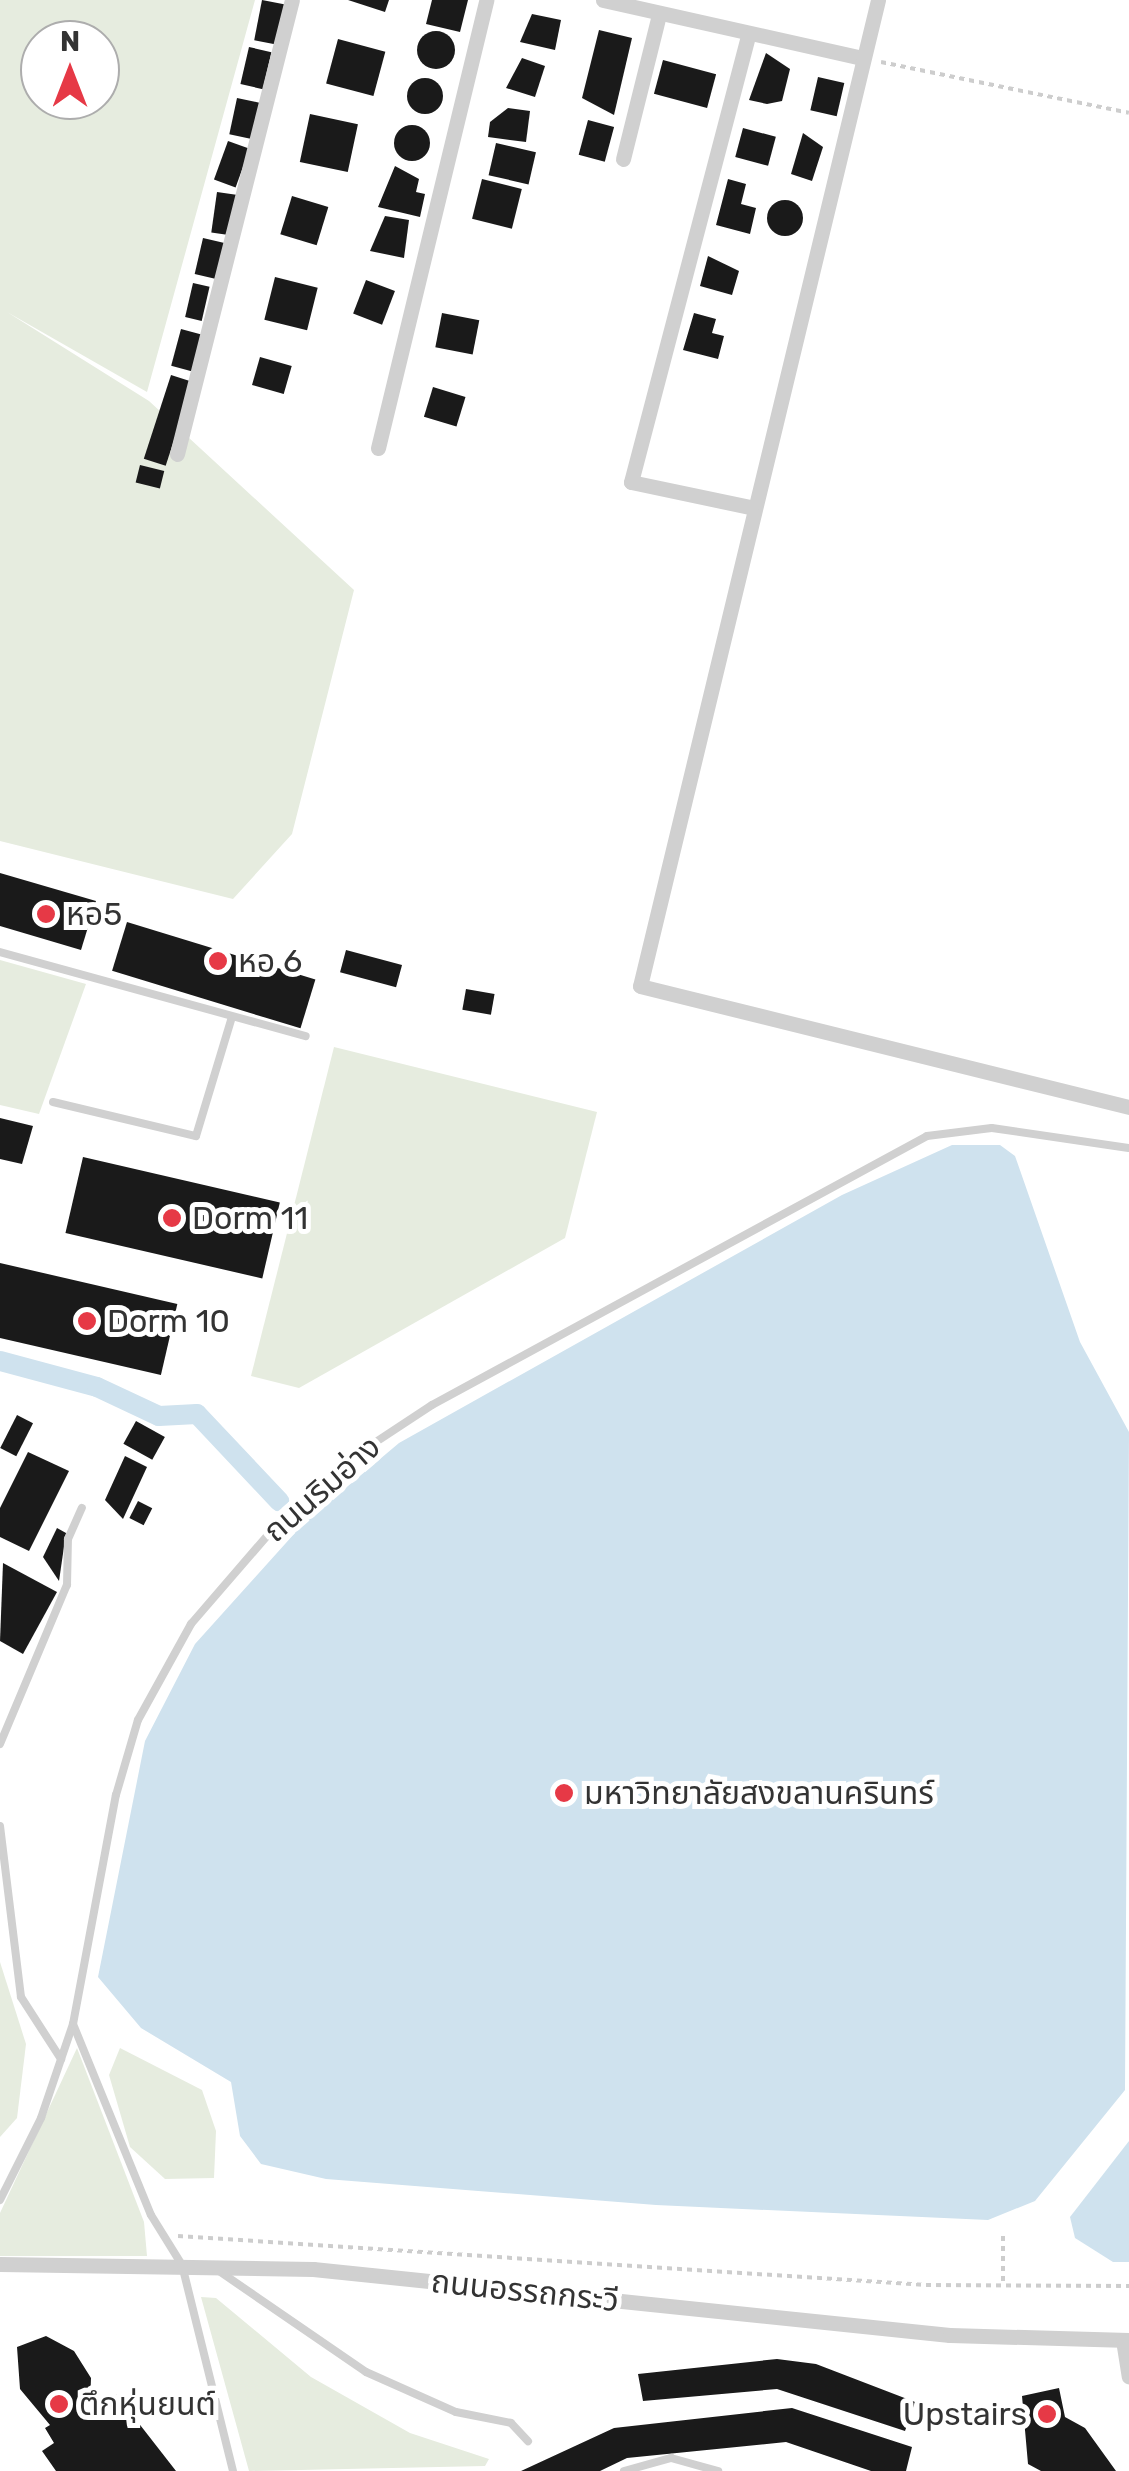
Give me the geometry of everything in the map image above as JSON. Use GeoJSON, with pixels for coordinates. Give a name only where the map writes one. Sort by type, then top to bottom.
{"type":"FeatureCollection","features":[{"type":"Feature","properties":{"kind":"street"},"geometry":{"type":"LineString","coordinates":[[177,454],[292,0]]}},
{"type":"Feature","properties":{"kind":"street"},"geometry":{"type":"LineString","coordinates":[[378,448],[486,0]]}},
{"type":"Feature","properties":{"kind":"street"},"geometry":{"type":"LineString","coordinates":[[602,0],[748,36],[862,58]]}},
{"type":"Feature","properties":{"kind":"street"},"geometry":{"type":"LineString","coordinates":[[878,0],[750,507],[640,986],[1129,1107]]}},
{"type":"Feature","properties":{"kind":"street"},"geometry":{"type":"LineString","coordinates":[[623,159],[659,15]]}},
{"type":"Feature","properties":{"kind":"street"},"geometry":{"type":"LineString","coordinates":[[748,36],[631,482],[750,507]]}},
{"type":"Feature","properties":{"kind":"street","name":"ถนนอรรถกระวี"},"geometry":{"type":"LineString","coordinates":[[0,2264],[313,2268],[1048,2340],[1126,2340]]}},
{"type":"Feature","properties":{"kind":"street"},"geometry":{"type":"LineString","coordinates":[[1126,2340],[1129,2377]]}},
{"type":"Feature","properties":{"kind":"lane"},"geometry":{"type":"LineString","coordinates":[[0,952],[306,1036]]}},
{"type":"Feature","properties":{"kind":"lane"},"geometry":{"type":"LineString","coordinates":[[53,1102],[196,1136],[232,1018]]}},
{"type":"Feature","properties":{"kind":"lane","name":"ถนนริมอ่าง"},"geometry":{"type":"LineString","coordinates":[[0,2200],[73,2024],[116,1795],[138,1720],[191,1624],[285,1515],[417,1414],[908,1144],[948,1129],[1024,1132],[1129,1148]]}},
{"type":"Feature","properties":{"kind":"lane"},"geometry":{"type":"LineString","coordinates":[[0,1744],[67,1585],[68,1538],[82,1508]]}},
{"type":"Feature","properties":{"kind":"lane"},"geometry":{"type":"LineString","coordinates":[[0,1710],[14,1717]]}},
{"type":"Feature","properties":{"kind":"lane"},"geometry":{"type":"LineString","coordinates":[[0,1826],[21,1997],[61,2059]]}},
{"type":"Feature","properties":{"kind":"lane"},"geometry":{"type":"LineString","coordinates":[[73,2024],[163,2236],[182,2265],[233,2471]]}},
{"type":"Feature","properties":{"kind":"lane"},"geometry":{"type":"LineString","coordinates":[[211,2266],[366,2372],[456,2412],[511,2423],[528,2441]]}},
{"type":"Feature","properties":{"kind":"lane"},"geometry":{"type":"LineString","coordinates":[[624,2471],[671,2458],[718,2471]]}},
{"type":"Feature","properties":{"kind":"path"},"geometry":{"type":"LineString","coordinates":[[862,58],[1129,113]]}},
{"type":"Feature","properties":{"kind":"path"},"geometry":{"type":"LineString","coordinates":[[163,2236],[1003,2288],[1129,2286]]}},
{"type":"Feature","properties":{"kind":"path"},"geometry":{"type":"LineString","coordinates":[[1002,2236],[1003,2288]]}},
{"type":"Feature","properties":{"kind":"shaded area"},"geometry":{"type":"Polygon","coordinates":[[[0,0],[255,0],[147,392],[7,312],[149,401],[354,590],[292,834],[233,899],[0,841],[0,0]]]}},
{"type":"Feature","properties":{"kind":"shaded area"},"geometry":{"type":"Polygon","coordinates":[[[0,960],[86,984],[39,1114],[0,1105],[0,960]]]}},
{"type":"Feature","properties":{"kind":"shaded area"},"geometry":{"type":"Polygon","coordinates":[[[334,1047],[597,1112],[565,1238],[299,1388],[251,1376],[334,1047]]]}},
{"type":"Feature","properties":{"kind":"shaded area"},"geometry":{"type":"Polygon","coordinates":[[[0,1962],[26,2044],[17,2118],[0,2137],[0,1962]]]}},
{"type":"Feature","properties":{"kind":"shaded area"},"geometry":{"type":"Polygon","coordinates":[[[77,2048],[144,2222],[147,2256],[0,2256],[0,2213],[77,2048]]]}},
{"type":"Feature","properties":{"kind":"shaded area"},"geometry":{"type":"Polygon","coordinates":[[[120,2048],[202,2090],[216,2131],[214,2178],[165,2179],[130,2147],[109,2075],[120,2048]]]}},
{"type":"Feature","properties":{"kind":"shaded area"},"geometry":{"type":"Polygon","coordinates":[[[201,2297],[216,2298],[311,2377],[410,2433],[489,2459],[485,2466],[249,2471],[201,2297]]]}},
{"type":"Feature","properties":{"kind":"water"},"geometry":{"type":"Polygon","coordinates":[[[952,1145],[1000,1145],[1015,1156],[1080,1342],[1129,1432],[1125,2090],[1035,2201],[988,2220],[656,2205],[326,2179],[261,2164],[240,2136],[231,2082],[141,2028],[98,1977],[145,1741],[195,1644],[303,1524],[399,1443],[842,1195],[952,1145]]]}},
{"type":"Feature","properties":{"kind":"water"},"geometry":{"type":"Polygon","coordinates":[[[1129,2141],[1129,2262],[1113,2262],[1075,2238],[1070,2217],[1129,2141]]]}},
{"type":"Feature","properties":{"kind":"building"},"geometry":{"type":"Polygon","coordinates":[[[262,0],[287,5],[279,45],[254,40],[262,0]]]}},
{"type":"Feature","properties":{"kind":"building"},"geometry":{"type":"Polygon","coordinates":[[[348,0],[389,0],[385,12],[348,0]]]}},
{"type":"Feature","properties":{"kind":"building"},"geometry":{"type":"Polygon","coordinates":[[[432,0],[468,0],[460,32],[426,24],[432,0]]]}},
{"type":"Feature","properties":{"kind":"building"},"geometry":{"type":"Polygon","coordinates":[[[532,14],[561,20],[555,50],[520,42],[532,14]]]}},
{"type":"Feature","properties":{"kind":"building"},"geometry":{"type":"Polygon","coordinates":[[[599,30],[632,38],[614,115],[582,98],[599,30]]]}},
{"type":"Feature","properties":{"kind":"building"},"geometry":{"type":"Polygon","coordinates":[[[436,31],[449,37],[455,50],[449,63],[436,69],[423,63],[417,50],[423,37],[436,31]]]}},
{"type":"Feature","properties":{"kind":"building"},"geometry":{"type":"Polygon","coordinates":[[[338,39],[385,52],[373,96],[326,83],[338,39]]]}},
{"type":"Feature","properties":{"kind":"building"},"geometry":{"type":"Polygon","coordinates":[[[249,47],[271,52],[263,89],[240,84],[249,47]]]}},
{"type":"Feature","properties":{"kind":"building"},"geometry":{"type":"Polygon","coordinates":[[[766,53],[790,69],[782,101],[767,104],[749,100],[766,53]]]}},
{"type":"Feature","properties":{"kind":"building"},"geometry":{"type":"Polygon","coordinates":[[[522,58],[545,66],[535,97],[506,88],[522,58]]]}},
{"type":"Feature","properties":{"kind":"building"},"geometry":{"type":"Polygon","coordinates":[[[663,60],[716,74],[707,108],[654,94],[663,60]]]}},
{"type":"Feature","properties":{"kind":"building"},"geometry":{"type":"Polygon","coordinates":[[[818,77],[844,83],[837,116],[810,110],[818,77]]]}},
{"type":"Feature","properties":{"kind":"building"},"geometry":{"type":"Polygon","coordinates":[[[425,78],[438,83],[443,96],[438,109],[425,114],[412,109],[407,96],[412,83],[425,78]]]}},
{"type":"Feature","properties":{"kind":"building"},"geometry":{"type":"Polygon","coordinates":[[[237,98],[260,103],[253,139],[229,134],[237,98]]]}},
{"type":"Feature","properties":{"kind":"building"},"geometry":{"type":"Polygon","coordinates":[[[508,108],[530,111],[526,142],[488,137],[490,122],[508,108]]]}},
{"type":"Feature","properties":{"kind":"building"},"geometry":{"type":"Polygon","coordinates":[[[310,114],[358,124],[348,172],[300,162],[310,114]]]}},
{"type":"Feature","properties":{"kind":"building"},"geometry":{"type":"Polygon","coordinates":[[[588,120],[614,127],[605,162],[579,155],[588,120]]]}},
{"type":"Feature","properties":{"kind":"building"},"geometry":{"type":"Polygon","coordinates":[[[412,125],[425,130],[430,143],[425,156],[412,161],[399,156],[394,143],[399,130],[412,125]]]}},
{"type":"Feature","properties":{"kind":"building"},"geometry":{"type":"Polygon","coordinates":[[[743,128],[776,137],[768,166],[735,157],[743,128]]]}},
{"type":"Feature","properties":{"kind":"building"},"geometry":{"type":"Polygon","coordinates":[[[803,133],[823,147],[812,181],[791,174],[803,133]]]}},
{"type":"Feature","properties":{"kind":"building"},"geometry":{"type":"Polygon","coordinates":[[[228,141],[250,149],[236,187],[214,180],[228,141]]]}},
{"type":"Feature","properties":{"kind":"building"},"geometry":{"type":"Polygon","coordinates":[[[496,143],[536,152],[529,184],[489,175],[496,143]]]}},
{"type":"Feature","properties":{"kind":"building"},"geometry":{"type":"Polygon","coordinates":[[[395,166],[419,179],[416,192],[425,194],[420,217],[378,207],[395,166]]]}},
{"type":"Feature","properties":{"kind":"building"},"geometry":{"type":"Polygon","coordinates":[[[482,179],[522,189],[512,229],[472,219],[482,179]]]}},
{"type":"Feature","properties":{"kind":"building"},"geometry":{"type":"Polygon","coordinates":[[[728,179],[746,184],[741,204],[756,208],[750,234],[716,225],[728,179]]]}},
{"type":"Feature","properties":{"kind":"building"},"geometry":{"type":"Polygon","coordinates":[[[217,192],[238,195],[232,236],[211,233],[217,192]]]}},
{"type":"Feature","properties":{"kind":"building"},"geometry":{"type":"Polygon","coordinates":[[[292,196],[328,207],[317,245],[280,234],[292,196]]]}},
{"type":"Feature","properties":{"kind":"building"},"geometry":{"type":"Polygon","coordinates":[[[785,200],[798,205],[803,218],[798,231],[785,236],[772,231],[767,218],[772,205],[785,200]]]}},
{"type":"Feature","properties":{"kind":"building"},"geometry":{"type":"Polygon","coordinates":[[[385,216],[409,220],[404,258],[370,251],[385,216]]]}},
{"type":"Feature","properties":{"kind":"building"},"geometry":{"type":"Polygon","coordinates":[[[203,238],[224,243],[216,279],[195,274],[203,238]]]}},
{"type":"Feature","properties":{"kind":"building"},"geometry":{"type":"Polygon","coordinates":[[[708,256],[739,271],[732,295],[700,286],[708,256]]]}},
{"type":"Feature","properties":{"kind":"building"},"geometry":{"type":"Polygon","coordinates":[[[275,277],[318,288],[307,330],[264,320],[275,277]]]}},
{"type":"Feature","properties":{"kind":"building"},"geometry":{"type":"Polygon","coordinates":[[[366,280],[395,291],[382,325],[353,314],[366,280]]]}},
{"type":"Feature","properties":{"kind":"building"},"geometry":{"type":"Polygon","coordinates":[[[193,283],[210,287],[202,321],[185,317],[193,283]]]}},
{"type":"Feature","properties":{"kind":"building"},"geometry":{"type":"Polygon","coordinates":[[[442,313],[479,320],[473,355],[435,347],[442,313]]]}},
{"type":"Feature","properties":{"kind":"building"},"geometry":{"type":"Polygon","coordinates":[[[694,313],[716,319],[712,333],[724,336],[718,359],[683,350],[694,313]]]}},
{"type":"Feature","properties":{"kind":"building"},"geometry":{"type":"Polygon","coordinates":[[[181,329],[203,335],[193,372],[171,366],[181,329]]]}},
{"type":"Feature","properties":{"kind":"building"},"geometry":{"type":"Polygon","coordinates":[[[260,357],[292,366],[284,394],[252,385],[260,357]]]}},
{"type":"Feature","properties":{"kind":"building"},"geometry":{"type":"Polygon","coordinates":[[[171,375],[193,382],[166,466],[144,459],[171,375]]]}},
{"type":"Feature","properties":{"kind":"building"},"geometry":{"type":"Polygon","coordinates":[[[433,387],[466,397],[456,427],[424,417],[433,387]]]}},
{"type":"Feature","properties":{"kind":"building"},"geometry":{"type":"Polygon","coordinates":[[[140,465],[164,471],[160,489],[136,482],[140,465]]]}},
{"type":"Feature","properties":{"kind":"building","name":"หอ5"},"geometry":{"type":"Polygon","coordinates":[[[0,873],[96,901],[81,950],[0,926],[0,873]]]}},
{"type":"Feature","properties":{"kind":"building"},"geometry":{"type":"Polygon","coordinates":[[[127,922],[315,980],[300,1028],[112,971],[127,922]]]}},
{"type":"Feature","properties":{"kind":"building"},"geometry":{"type":"Polygon","coordinates":[[[346,950],[402,965],[396,987],[340,972],[346,950]]]}},
{"type":"Feature","properties":{"kind":"building"},"geometry":{"type":"Polygon","coordinates":[[[466,989],[495,994],[491,1015],[462,1010],[466,989]]]}},
{"type":"Feature","properties":{"kind":"building"},"geometry":{"type":"Polygon","coordinates":[[[0,1118],[33,1126],[22,1164],[0,1159],[0,1118]]]}},
{"type":"Feature","properties":{"kind":"building","name":"Dorm 11"},"geometry":{"type":"Polygon","coordinates":[[[83,1157],[280,1202],[262,1278],[65,1233],[83,1157]]]}},
{"type":"Feature","properties":{"kind":"building","name":"Dorm 10"},"geometry":{"type":"Polygon","coordinates":[[[0,1263],[177,1304],[161,1375],[0,1338],[0,1263]]]}},
{"type":"Feature","properties":{"kind":"building"},"geometry":{"type":"Polygon","coordinates":[[[17,1415],[33,1423],[16,1456],[0,1448],[17,1415]]]}},
{"type":"Feature","properties":{"kind":"building"},"geometry":{"type":"Polygon","coordinates":[[[136,1421],[165,1437],[152,1460],[123,1444],[136,1421]]]}},
{"type":"Feature","properties":{"kind":"building"},"geometry":{"type":"Polygon","coordinates":[[[28,1452],[69,1471],[29,1551],[0,1537],[0,1508],[28,1452]]]}},
{"type":"Feature","properties":{"kind":"building"},"geometry":{"type":"Polygon","coordinates":[[[125,1456],[147,1467],[123,1519],[105,1500],[125,1456]]]}},
{"type":"Feature","properties":{"kind":"building"},"geometry":{"type":"Polygon","coordinates":[[[138,1501],[152,1508],[144,1525],[129,1518],[138,1501]]]}},
{"type":"Feature","properties":{"kind":"building"},"geometry":{"type":"Polygon","coordinates":[[[57,1528],[66,1533],[59,1581],[43,1557],[57,1528]]]}},
{"type":"Feature","properties":{"kind":"building"},"geometry":{"type":"Polygon","coordinates":[[[3,1563],[57,1592],[23,1654],[0,1641],[3,1563]]]}},
{"type":"Feature","properties":{"kind":"building","name":"ตึกหุ่นยนต์"},"geometry":{"type":"Polygon","coordinates":[[[46,2336],[74,2351],[91,2378],[90,2407],[116,2394],[176,2471],[56,2471],[42,2451],[54,2443],[45,2428],[50,2425],[20,2389],[17,2347],[46,2336]]]}},
{"type":"Feature","properties":{"kind":"building"},"geometry":{"type":"Polygon","coordinates":[[[777,2359],[816,2364],[915,2402],[905,2431],[777,2389],[643,2401],[638,2374],[777,2359]]]}},
{"type":"Feature","properties":{"kind":"building"},"geometry":{"type":"Polygon","coordinates":[[[1059,2388],[1065,2417],[1085,2428],[1116,2471],[1041,2471],[1028,2464],[1022,2396],[1059,2388]]]}},
{"type":"Feature","properties":{"kind":"building"},"geometry":{"type":"Polygon","coordinates":[[[792,2408],[912,2447],[906,2471],[871,2471],[786,2442],[627,2458],[600,2471],[521,2471],[614,2428],[792,2408]]]}},
{"type":"Feature","properties":{"kind":"waterway"},"geometry":{"type":"LineString","coordinates":[[0,1361],[97,1387],[159,1416],[197,1414],[279,1501]]}},
{"type":"Feature","properties":{"kind":"place","name":"หอ5"},"geometry":{"type":"Point","coordinates":[46,914]}},
{"type":"Feature","properties":{"kind":"place","name":"หอ 6"},"geometry":{"type":"Point","coordinates":[218,961]}},
{"type":"Feature","properties":{"kind":"place","name":"Dorm 11"},"geometry":{"type":"Point","coordinates":[172,1218]}},
{"type":"Feature","properties":{"kind":"place","name":"Dorm 10"},"geometry":{"type":"Point","coordinates":[87,1321]}},
{"type":"Feature","properties":{"kind":"place","name":"มหาวิทยาลัยสงขลานครินทร์"},"geometry":{"type":"Point","coordinates":[564,1793]}},
{"type":"Feature","properties":{"kind":"place","name":"ตึกหุ่นยนต์"},"geometry":{"type":"Point","coordinates":[59,2404]}},
{"type":"Feature","properties":{"kind":"place","name":"Upstairs"},"geometry":{"type":"Point","coordinates":[1047,2414]}}]}
